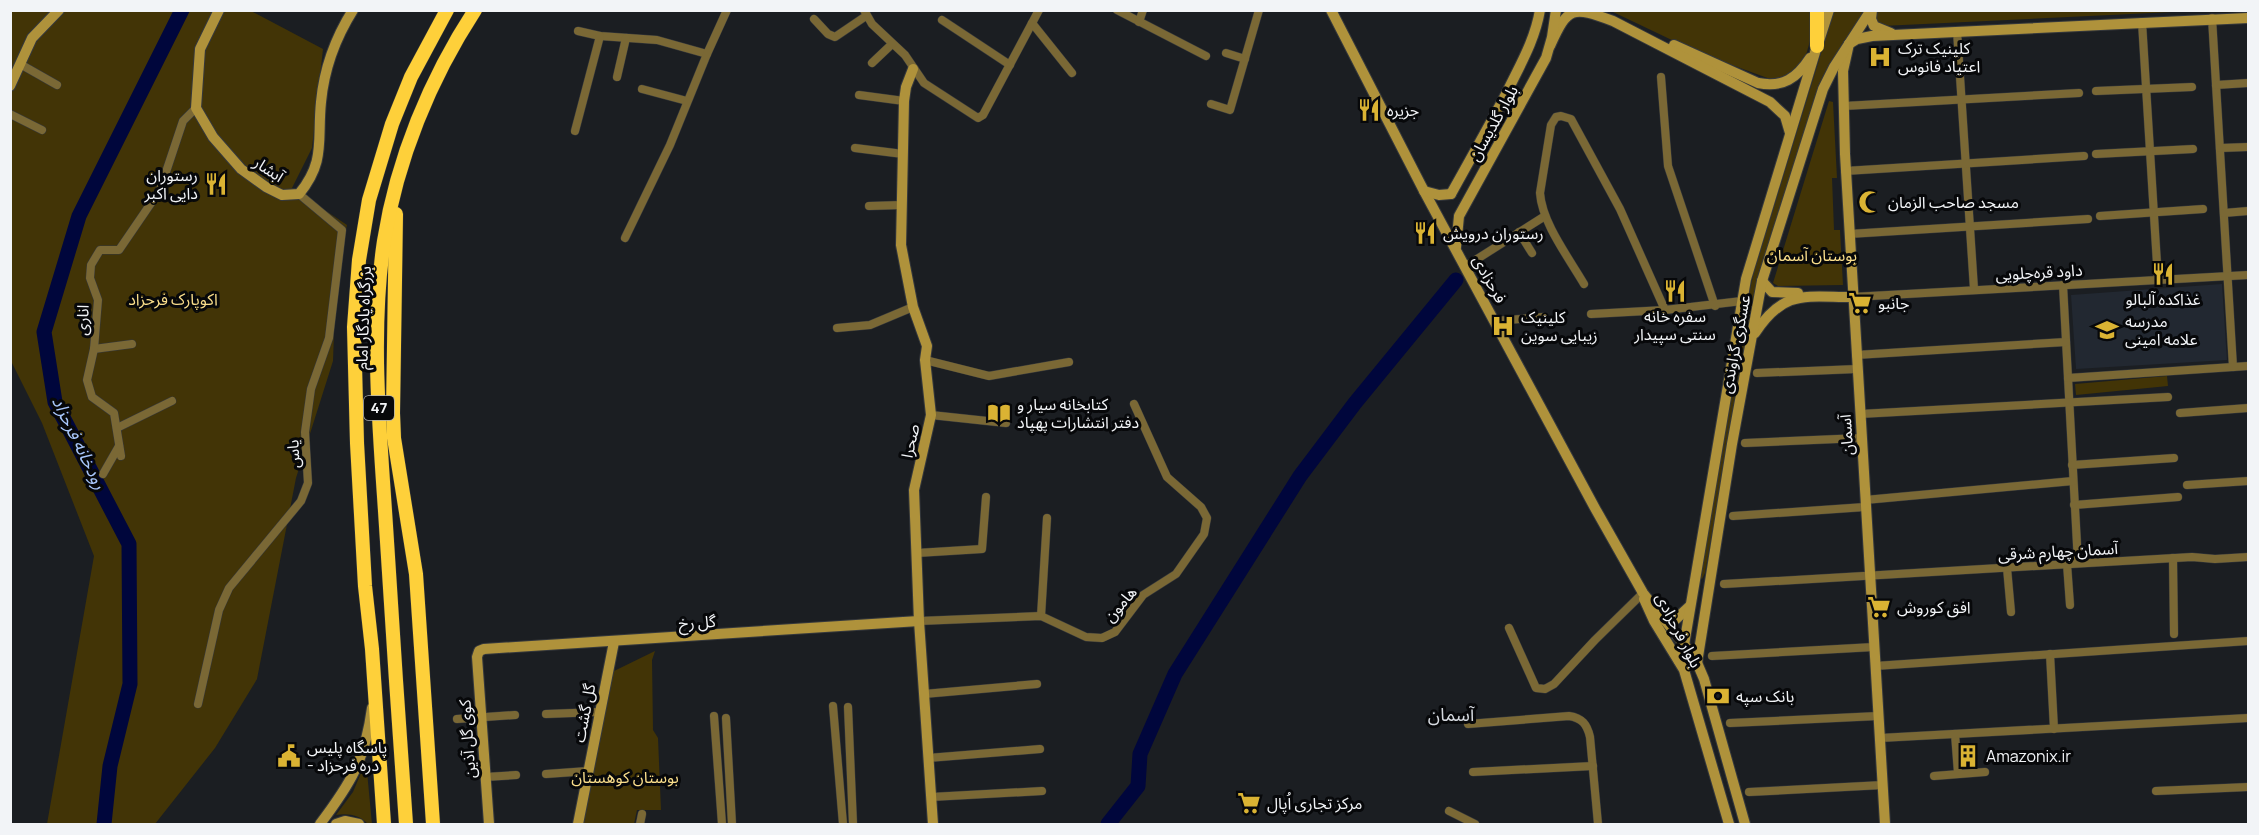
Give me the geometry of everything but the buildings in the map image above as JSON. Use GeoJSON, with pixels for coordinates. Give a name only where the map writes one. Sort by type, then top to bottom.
{"type":"FeatureCollection","features":[{"type":"Feature","properties":{"kind":"highway","name":"بزرگراه یادگار امام"},"geometry":{"type":"LineString","coordinates":[[384,825],[375,680],[365,586],[354,381],[354,327],[359,260],[369,200],[392,124],[411,77],[447,10]]}},
{"type":"Feature","properties":{"kind":"highway","name":"بزرگراه یادگار امام"},"geometry":{"type":"LineString","coordinates":[[406,825],[377,364],[382,254],[396,189],[428,94],[442,63],[475,10]]}},
{"type":"Feature","properties":{"kind":"highway"},"geometry":{"type":"LineString","coordinates":[[1817,10],[1817,46]]}},
{"type":"Feature","properties":{"kind":"highway"},"geometry":{"type":"LineString","coordinates":[[396,189],[394,438],[416,574],[433,825]]}},
{"type":"Feature","properties":{"kind":"street"},"geometry":{"type":"LineString","coordinates":[[10,86],[32,38],[59,10]]}},
{"type":"Feature","properties":{"kind":"street"},"geometry":{"type":"LineString","coordinates":[[196,108],[200,50],[219,10]]}},
{"type":"Feature","properties":{"kind":"street","name":"آبشار"},"geometry":{"type":"LineString","coordinates":[[196,108],[213,137],[242,169],[266,187],[282,195],[299,194],[311,180],[318,157],[321,100],[325,80],[342,29],[353,10]]}},
{"type":"Feature","properties":{"kind":"street"},"geometry":{"type":"LineString","coordinates":[[625,238],[670,145],[727,10]]}},
{"type":"Feature","properties":{"kind":"street"},"geometry":{"type":"LineString","coordinates":[[1029,10],[1036,16],[1072,73]]}},
{"type":"Feature","properties":{"kind":"street"},"geometry":{"type":"LineString","coordinates":[[1117,10],[1206,56]]}},
{"type":"Feature","properties":{"kind":"street"},"geometry":{"type":"LineString","coordinates":[[1139,22],[1143,10]]}},
{"type":"Feature","properties":{"kind":"street"},"geometry":{"type":"LineString","coordinates":[[1211,104],[1230,110],[1259,10]]}},
{"type":"Feature","properties":{"kind":"street","name":"فرحزادی"},"geometry":{"type":"LineString","coordinates":[[1331,10],[1424,192],[1496,321],[1596,510],[1643,592]]}},
{"type":"Feature","properties":{"kind":"street","name":"بلوار گلدیسان"},"geometry":{"type":"LineString","coordinates":[[1451,194],[1529,49],[1540,10]]}},
{"type":"Feature","properties":{"kind":"street","name":"بلوار گلدیسان"},"geometry":{"type":"LineString","coordinates":[[1457,250],[1459,216],[1544,63],[1550,46],[1556,10]]}},
{"type":"Feature","properties":{"kind":"street"},"geometry":{"type":"LineString","coordinates":[[1601,10],[1711,63],[1765,84],[1776,85],[1791,79],[1803,68],[1817,46],[1829,10]]}},
{"type":"Feature","properties":{"kind":"street"},"geometry":{"type":"LineString","coordinates":[[1872,10],[1871,19],[1874,26],[1888,32],[1903,34]]}},
{"type":"Feature","properties":{"kind":"street","name":"عسگری گراوندی"},"geometry":{"type":"LineString","coordinates":[[1697,663],[1762,281],[1818,103],[1831,74],[1872,10]]}},
{"type":"Feature","properties":{"kind":"street"},"geometry":{"type":"LineString","coordinates":[[1550,46],[1560,23],[1567,15],[1576,12],[1593,14],[1613,21],[1770,102],[1785,116],[1791,135]]}},
{"type":"Feature","properties":{"kind":"street"},"geometry":{"type":"LineString","coordinates":[[814,20],[828,34],[835,37],[865,13],[892,45],[905,55],[919,78],[932,89],[979,118],[983,115],[1036,16]]}},
{"type":"Feature","properties":{"kind":"street"},"geometry":{"type":"LineString","coordinates":[[2212,18],[2233,367]]}},
{"type":"Feature","properties":{"kind":"street"},"geometry":{"type":"LineString","coordinates":[[1849,44],[1864,37],[1903,34],[2248,18]]}},
{"type":"Feature","properties":{"kind":"street"},"geometry":{"type":"LineString","coordinates":[[942,20],[1010,65]]}},
{"type":"Feature","properties":{"kind":"street"},"geometry":{"type":"LineString","coordinates":[[2142,22],[2157,280]]}},
{"type":"Feature","properties":{"kind":"street"},"geometry":{"type":"LineString","coordinates":[[578,31],[600,36],[657,40],[707,54]]}},
{"type":"Feature","properties":{"kind":"street"},"geometry":{"type":"LineString","coordinates":[[1957,31],[1974,289]]}},
{"type":"Feature","properties":{"kind":"street"},"geometry":{"type":"LineString","coordinates":[[575,131],[600,36]]}},
{"type":"Feature","properties":{"kind":"street"},"geometry":{"type":"LineString","coordinates":[[616,76],[627,38]]}},
{"type":"Feature","properties":{"kind":"street","name":"آسمان"},"geometry":{"type":"LineString","coordinates":[[1849,44],[1843,71],[1845,171],[1885,825]]}},
{"type":"Feature","properties":{"kind":"street"},"geometry":{"type":"LineString","coordinates":[[872,63],[892,45]]}},
{"type":"Feature","properties":{"kind":"street","name":"عسگری گراوندی"},"geometry":{"type":"LineString","coordinates":[[1679,661],[1695,583],[1746,279],[1817,46]]}},
{"type":"Feature","properties":{"kind":"street"},"geometry":{"type":"LineString","coordinates":[[1226,53],[1245,59]]}},
{"type":"Feature","properties":{"kind":"street"},"geometry":{"type":"LineString","coordinates":[[20,64],[57,85]]}},
{"type":"Feature","properties":{"kind":"street","name":"صحرا"},"geometry":{"type":"LineString","coordinates":[[913,69],[906,87],[904,101],[901,244],[913,307],[927,346],[926,360],[931,415],[914,490],[919,621],[933,825]]}},
{"type":"Feature","properties":{"kind":"street"},"geometry":{"type":"LineString","coordinates":[[1661,77],[1668,166],[1715,306]]}},
{"type":"Feature","properties":{"kind":"street"},"geometry":{"type":"LineString","coordinates":[[2216,85],[2248,83]]}},
{"type":"Feature","properties":{"kind":"street"},"geometry":{"type":"LineString","coordinates":[[2096,91],[2192,87]]}},
{"type":"Feature","properties":{"kind":"street"},"geometry":{"type":"LineString","coordinates":[[642,89],[687,101]]}},
{"type":"Feature","properties":{"kind":"street"},"geometry":{"type":"LineString","coordinates":[[1818,103],[1824,96],[1833,92],[1840,96],[1844,106],[2079,93]]}},
{"type":"Feature","properties":{"kind":"street"},"geometry":{"type":"LineString","coordinates":[[860,95],[904,101]]}},
{"type":"Feature","properties":{"kind":"street","name":"اناری"},"geometry":{"type":"LineString","coordinates":[[121,456],[114,413],[92,397],[87,380],[94,349],[98,300],[90,278],[91,264],[100,250],[119,250],[160,190],[183,122],[196,108]]}},
{"type":"Feature","properties":{"kind":"street"},"geometry":{"type":"LineString","coordinates":[[10,114],[42,130]]}},
{"type":"Feature","properties":{"kind":"street"},"geometry":{"type":"LineString","coordinates":[[1584,284],[1545,216],[1541,204],[1545,154],[1551,125],[1556,117],[1561,116],[1571,120],[1620,209],[1665,310]]}},
{"type":"Feature","properties":{"kind":"street"},"geometry":{"type":"LineString","coordinates":[[2220,148],[2248,147]]}},
{"type":"Feature","properties":{"kind":"street"},"geometry":{"type":"LineString","coordinates":[[855,148],[903,154]]}},
{"type":"Feature","properties":{"kind":"street"},"geometry":{"type":"LineString","coordinates":[[2096,154],[2193,149]]}},
{"type":"Feature","properties":{"kind":"street"},"geometry":{"type":"LineString","coordinates":[[1845,171],[2084,156]]}},
{"type":"Feature","properties":{"kind":"street"},"geometry":{"type":"LineString","coordinates":[[1424,192],[1439,195],[1451,194],[1455,202],[1467,202]]}},
{"type":"Feature","properties":{"kind":"street","name":"یاس"},"geometry":{"type":"LineString","coordinates":[[198,704],[219,610],[228,588],[301,501],[308,483],[305,432],[311,389],[329,338],[342,230],[299,194]]}},
{"type":"Feature","properties":{"kind":"street"},"geometry":{"type":"LineString","coordinates":[[869,206],[902,205]]}},
{"type":"Feature","properties":{"kind":"street"},"geometry":{"type":"LineString","coordinates":[[2100,216],[2203,209]]}},
{"type":"Feature","properties":{"kind":"street"},"geometry":{"type":"LineString","coordinates":[[2224,213],[2248,211]]}},
{"type":"Feature","properties":{"kind":"street"},"geometry":{"type":"LineString","coordinates":[[1466,266],[1545,216]]}},
{"type":"Feature","properties":{"kind":"street"},"geometry":{"type":"LineString","coordinates":[[1849,234],[2088,219]]}},
{"type":"Feature","properties":{"kind":"street"},"geometry":{"type":"LineString","coordinates":[[1519,232],[1532,253]]}},
{"type":"Feature","properties":{"kind":"street","name":"داود قره‌چلویی"},"geometry":{"type":"LineString","coordinates":[[1852,294],[2248,275]]}},
{"type":"Feature","properties":{"kind":"street"},"geometry":{"type":"LineString","coordinates":[[1762,281],[1769,291],[1780,294],[1852,294]]}},
{"type":"Feature","properties":{"kind":"street"},"geometry":{"type":"LineString","coordinates":[[2063,285],[2078,563]]}},
{"type":"Feature","properties":{"kind":"street"},"geometry":{"type":"LineString","coordinates":[[1751,338],[1767,316],[1785,301],[1800,297],[1852,294]]}},
{"type":"Feature","properties":{"kind":"street"},"geometry":{"type":"LineString","coordinates":[[1591,314],[1715,306],[1742,301]]}},
{"type":"Feature","properties":{"kind":"street"},"geometry":{"type":"LineString","coordinates":[[837,328],[870,325],[913,307]]}},
{"type":"Feature","properties":{"kind":"street"},"geometry":{"type":"LineString","coordinates":[[1496,321],[1543,317]]}},
{"type":"Feature","properties":{"kind":"street"},"geometry":{"type":"LineString","coordinates":[[1856,355],[2066,342]]}},
{"type":"Feature","properties":{"kind":"street"},"geometry":{"type":"LineString","coordinates":[[94,349],[132,344]]}},
{"type":"Feature","properties":{"kind":"street"},"geometry":{"type":"LineString","coordinates":[[926,360],[989,376],[1069,362]]}},
{"type":"Feature","properties":{"kind":"street"},"geometry":{"type":"LineString","coordinates":[[2068,378],[2248,366]]}},
{"type":"Feature","properties":{"kind":"street"},"geometry":{"type":"LineString","coordinates":[[1757,373],[1857,369]]}},
{"type":"Feature","properties":{"kind":"street"},"geometry":{"type":"LineString","coordinates":[[1860,414],[2168,397]]}},
{"type":"Feature","properties":{"kind":"street"},"geometry":{"type":"LineString","coordinates":[[117,428],[172,401]]}},
{"type":"Feature","properties":{"kind":"street","name":"هامون"},"geometry":{"type":"LineString","coordinates":[[919,621],[1041,616],[1086,637],[1102,638],[1115,632],[1143,595],[1176,574],[1204,534],[1207,518],[1201,507],[1167,477],[1134,404]]}},
{"type":"Feature","properties":{"kind":"street"},"geometry":{"type":"LineString","coordinates":[[2180,412],[2248,408]]}},
{"type":"Feature","properties":{"kind":"street"},"geometry":{"type":"LineString","coordinates":[[931,415],[1006,423]]}},
{"type":"Feature","properties":{"kind":"street"},"geometry":{"type":"LineString","coordinates":[[1745,443],[1861,438]]}},
{"type":"Feature","properties":{"kind":"street"},"geometry":{"type":"LineString","coordinates":[[103,474],[119,446]]}},
{"type":"Feature","properties":{"kind":"street"},"geometry":{"type":"LineString","coordinates":[[2072,465],[2174,459]]}},
{"type":"Feature","properties":{"kind":"street"},"geometry":{"type":"LineString","coordinates":[[1733,516],[2073,481]]}},
{"type":"Feature","properties":{"kind":"street"},"geometry":{"type":"LineString","coordinates":[[2187,485],[2248,481]]}},
{"type":"Feature","properties":{"kind":"street"},"geometry":{"type":"LineString","coordinates":[[917,553],[982,549],[986,497]]}},
{"type":"Feature","properties":{"kind":"street"},"geometry":{"type":"LineString","coordinates":[[2074,505],[2178,497]]}},
{"type":"Feature","properties":{"kind":"street"},"geometry":{"type":"LineString","coordinates":[[1041,616],[1047,518]]}},
{"type":"Feature","properties":{"kind":"street","name":"آسمان چهارم شرقی"},"geometry":{"type":"LineString","coordinates":[[1724,584],[2173,558],[2248,557]]}},
{"type":"Feature","properties":{"kind":"street"},"geometry":{"type":"LineString","coordinates":[[2173,558],[2174,634]]}},
{"type":"Feature","properties":{"kind":"street"},"geometry":{"type":"LineString","coordinates":[[2067,564],[2070,605]]}},
{"type":"Feature","properties":{"kind":"street"},"geometry":{"type":"LineString","coordinates":[[2007,568],[2011,612]]}},
{"type":"Feature","properties":{"kind":"street"},"geometry":{"type":"LineString","coordinates":[[1695,583],[1709,584]]}},
{"type":"Feature","properties":{"kind":"street"},"geometry":{"type":"LineString","coordinates":[[1509,628],[1536,688],[1545,689],[1554,684],[1594,640],[1643,592]]}},
{"type":"Feature","properties":{"kind":"street","name":"بلوار فرحزادی"},"geometry":{"type":"LineString","coordinates":[[1643,592],[1697,663],[1717,724],[1745,825]]}},
{"type":"Feature","properties":{"kind":"street","name":"بلوار فرحزادی"},"geometry":{"type":"LineString","coordinates":[[1643,592],[1654,621],[1684,670],[1727,821]]}},
{"type":"Feature","properties":{"kind":"street"},"geometry":{"type":"LineString","coordinates":[[1662,616],[1667,620],[1676,619],[1690,606]]}},
{"type":"Feature","properties":{"kind":"street","name":"گل رخ"},"geometry":{"type":"LineString","coordinates":[[479,651],[919,621]]}},
{"type":"Feature","properties":{"kind":"street"},"geometry":{"type":"LineString","coordinates":[[1875,666],[2248,641]]}},
{"type":"Feature","properties":{"kind":"street","name":"گل گشت"},"geometry":{"type":"LineString","coordinates":[[578,825],[614,642]]}},
{"type":"Feature","properties":{"kind":"street"},"geometry":{"type":"LineString","coordinates":[[1712,656],[1874,647]]}},
{"type":"Feature","properties":{"kind":"street","name":"کوی گل آذین"},"geometry":{"type":"LineString","coordinates":[[479,651],[477,657],[489,825]]}},
{"type":"Feature","properties":{"kind":"street"},"geometry":{"type":"LineString","coordinates":[[2050,654],[2054,729]]}},
{"type":"Feature","properties":{"kind":"street"},"geometry":{"type":"LineString","coordinates":[[320,825],[339,799],[361,759],[369,731],[375,680]]}},
{"type":"Feature","properties":{"kind":"street"},"geometry":{"type":"LineString","coordinates":[[924,694],[1037,684]]}},
{"type":"Feature","properties":{"kind":"street"},"geometry":{"type":"LineString","coordinates":[[833,706],[843,825]]}},
{"type":"Feature","properties":{"kind":"street"},"geometry":{"type":"LineString","coordinates":[[848,707],[853,825]]}},
{"type":"Feature","properties":{"kind":"street"},"geometry":{"type":"LineString","coordinates":[[546,714],[599,712]]}},
{"type":"Feature","properties":{"kind":"street"},"geometry":{"type":"LineString","coordinates":[[457,719],[515,715]]}},
{"type":"Feature","properties":{"kind":"street"},"geometry":{"type":"LineString","coordinates":[[714,716],[722,825]]}},
{"type":"Feature","properties":{"kind":"street"},"geometry":{"type":"LineString","coordinates":[[1468,724],[1569,716],[1581,719],[1588,729],[1598,825]]}},
{"type":"Feature","properties":{"kind":"street"},"geometry":{"type":"LineString","coordinates":[[1730,723],[1878,716]]}},
{"type":"Feature","properties":{"kind":"street"},"geometry":{"type":"LineString","coordinates":[[726,718],[732,825]]}},
{"type":"Feature","properties":{"kind":"street"},"geometry":{"type":"LineString","coordinates":[[1880,738],[2248,718]]}},
{"type":"Feature","properties":{"kind":"street"},"geometry":{"type":"LineString","coordinates":[[1954,734],[1958,773]]}},
{"type":"Feature","properties":{"kind":"street"},"geometry":{"type":"LineString","coordinates":[[928,758],[1040,749]]}},
{"type":"Feature","properties":{"kind":"street"},"geometry":{"type":"LineString","coordinates":[[1473,772],[1593,766]]}},
{"type":"Feature","properties":{"kind":"street"},"geometry":{"type":"LineString","coordinates":[[546,774],[588,771]]}},
{"type":"Feature","properties":{"kind":"street"},"geometry":{"type":"LineString","coordinates":[[1934,776],[1985,772]]}},
{"type":"Feature","properties":{"kind":"street"},"geometry":{"type":"LineString","coordinates":[[485,777],[516,774]]}},
{"type":"Feature","properties":{"kind":"street"},"geometry":{"type":"LineString","coordinates":[[1749,792],[1883,785]]}},
{"type":"Feature","properties":{"kind":"street"},"geometry":{"type":"LineString","coordinates":[[2156,791],[2248,787]]}},
{"type":"Feature","properties":{"kind":"street"},"geometry":{"type":"LineString","coordinates":[[931,797],[1042,790]]}},
{"type":"Feature","properties":{"kind":"street"},"geometry":{"type":"LineString","coordinates":[[1449,811],[1475,825]]}},
{"type":"Feature","properties":{"kind":"street"},"geometry":{"type":"LineString","coordinates":[[1727,821],[1739,822],[1741,813]]}},
{"type":"Feature","properties":{"kind":"street"},"geometry":{"type":"LineString","coordinates":[[640,825],[642,814]]}},
{"type":"Feature","properties":{"kind":"street"},"geometry":{"type":"LineString","coordinates":[[336,825],[345,820],[360,825]]}},
{"type":"Feature","properties":{"kind":"shaded area"},"geometry":{"type":"Polygon","coordinates":[[[2222,284],[2227,360],[2076,369],[2071,295],[2222,284]]]}},
{"type":"Feature","properties":{"kind":"green space"},"geometry":{"type":"Polygon","coordinates":[[[1876,10],[2193,11],[1882,26],[1875,22],[1876,10]]]}},
{"type":"Feature","properties":{"kind":"green space","name":"اکوپارک فرحزاد"},"geometry":{"type":"Polygon","coordinates":[[[11,11],[251,11],[323,49],[312,148],[292,188],[347,225],[336,277],[333,361],[296,478],[257,679],[215,748],[155,824],[47,824],[94,556],[42,423],[11,361],[11,11]]]}},
{"type":"Feature","properties":{"kind":"green space"},"geometry":{"type":"Polygon","coordinates":[[[1611,11],[1813,11],[1812,34],[1804,62],[1789,76],[1773,80],[1699,53],[1611,11]]]}},
{"type":"Feature","properties":{"kind":"green space"},"geometry":{"type":"Polygon","coordinates":[[[1834,11],[1865,11],[1819,85],[1759,273],[1705,573],[1702,579],[1700,577],[1745,310],[1754,272],[1834,11]]]}},
{"type":"Feature","properties":{"kind":"green space","name":"بوستان آسمان"},"geometry":{"type":"Polygon","coordinates":[[[1829,101],[1833,102],[1837,178],[1832,178],[1834,230],[1840,230],[1843,285],[1778,286],[1773,283],[1829,101]]]}},
{"type":"Feature","properties":{"kind":"green space"},"geometry":{"type":"Polygon","coordinates":[[[2167,376],[2168,386],[2076,395],[2075,384],[2167,376]]]}},
{"type":"Feature","properties":{"kind":"green space","name":"بوستان کوهستان"},"geometry":{"type":"Polygon","coordinates":[[[655,651],[652,660],[653,730],[658,738],[661,810],[637,810],[634,824],[582,824],[612,672],[655,651]]]}},
{"type":"Feature","properties":{"kind":"green space"},"geometry":{"type":"Polygon","coordinates":[[[366,761],[372,824],[354,815],[336,815],[353,792],[366,761]]]}},
{"type":"Feature","properties":{"kind":"waterway","name":"رودخانه فرحزاد"},"geometry":{"type":"LineString","coordinates":[[104,824],[110,766],[130,684],[129,544],[55,402],[44,332],[79,216],[182,10]]}},
{"type":"Feature","properties":{"kind":"waterway"},"geometry":{"type":"LineString","coordinates":[[1108,824],[1138,786],[1140,754],[1175,674],[1300,476],[1355,403],[1456,280]]}},
{"type":"Feature","properties":{"kind":"place","name":"کلینیک ترک اعتیاد فانوس"},"geometry":{"type":"Point","coordinates":[1880,57]}},
{"type":"Feature","properties":{"kind":"place","name":"جزیره"},"geometry":{"type":"Point","coordinates":[1369,110]}},
{"type":"Feature","properties":{"kind":"place","name":"رستوران دایی اکبر"},"geometry":{"type":"Point","coordinates":[216,184]}},
{"type":"Feature","properties":{"kind":"place","name":"مسجد صاحب الزمان"},"geometry":{"type":"Point","coordinates":[1870,202]}},
{"type":"Feature","properties":{"kind":"place","name":"رستوران درویش"},"geometry":{"type":"Point","coordinates":[1425,233]}},
{"type":"Feature","properties":{"kind":"place","name":"غذاکده آلبالو"},"geometry":{"type":"Point","coordinates":[2163,274]}},
{"type":"Feature","properties":{"kind":"place","name":"سفره خانه سنتی سپیدار"},"geometry":{"type":"Point","coordinates":[1675,291]}},
{"type":"Feature","properties":{"kind":"place","name":"جانبو"},"geometry":{"type":"Point","coordinates":[1860,303]}},
{"type":"Feature","properties":{"kind":"place","name":"کلینیک زیبایی سوین"},"geometry":{"type":"Point","coordinates":[1503,326]}},
{"type":"Feature","properties":{"kind":"place","name":"مدرسه علامه امینی"},"geometry":{"type":"Point","coordinates":[2107,330]}},
{"type":"Feature","properties":{"kind":"place","name":"کتابخانه سیار و دفتر انتشارات پهپاد"},"geometry":{"type":"Point","coordinates":[999,413]}},
{"type":"Feature","properties":{"kind":"place","name":"افق کوروش"},"geometry":{"type":"Point","coordinates":[1879,607]}},
{"type":"Feature","properties":{"kind":"place","name":"بانک سپه"},"geometry":{"type":"Point","coordinates":[1718,696]}},
{"type":"Feature","properties":{"kind":"place","name":"پاسگاه پلیس - دره فرحزاد"},"geometry":{"type":"Point","coordinates":[289,756]}},
{"type":"Feature","properties":{"kind":"place","name":"Amazonix.ir"},"geometry":{"type":"Point","coordinates":[1968,756]}},
{"type":"Feature","properties":{"kind":"place","name":"مرکز تجاری اُپال"},"geometry":{"type":"Point","coordinates":[1249,803]}},
{"type":"Feature","properties":{"kind":"district","name":"آسمان"},"geometry":{"type":"Point","coordinates":[1451,715]}}]}
